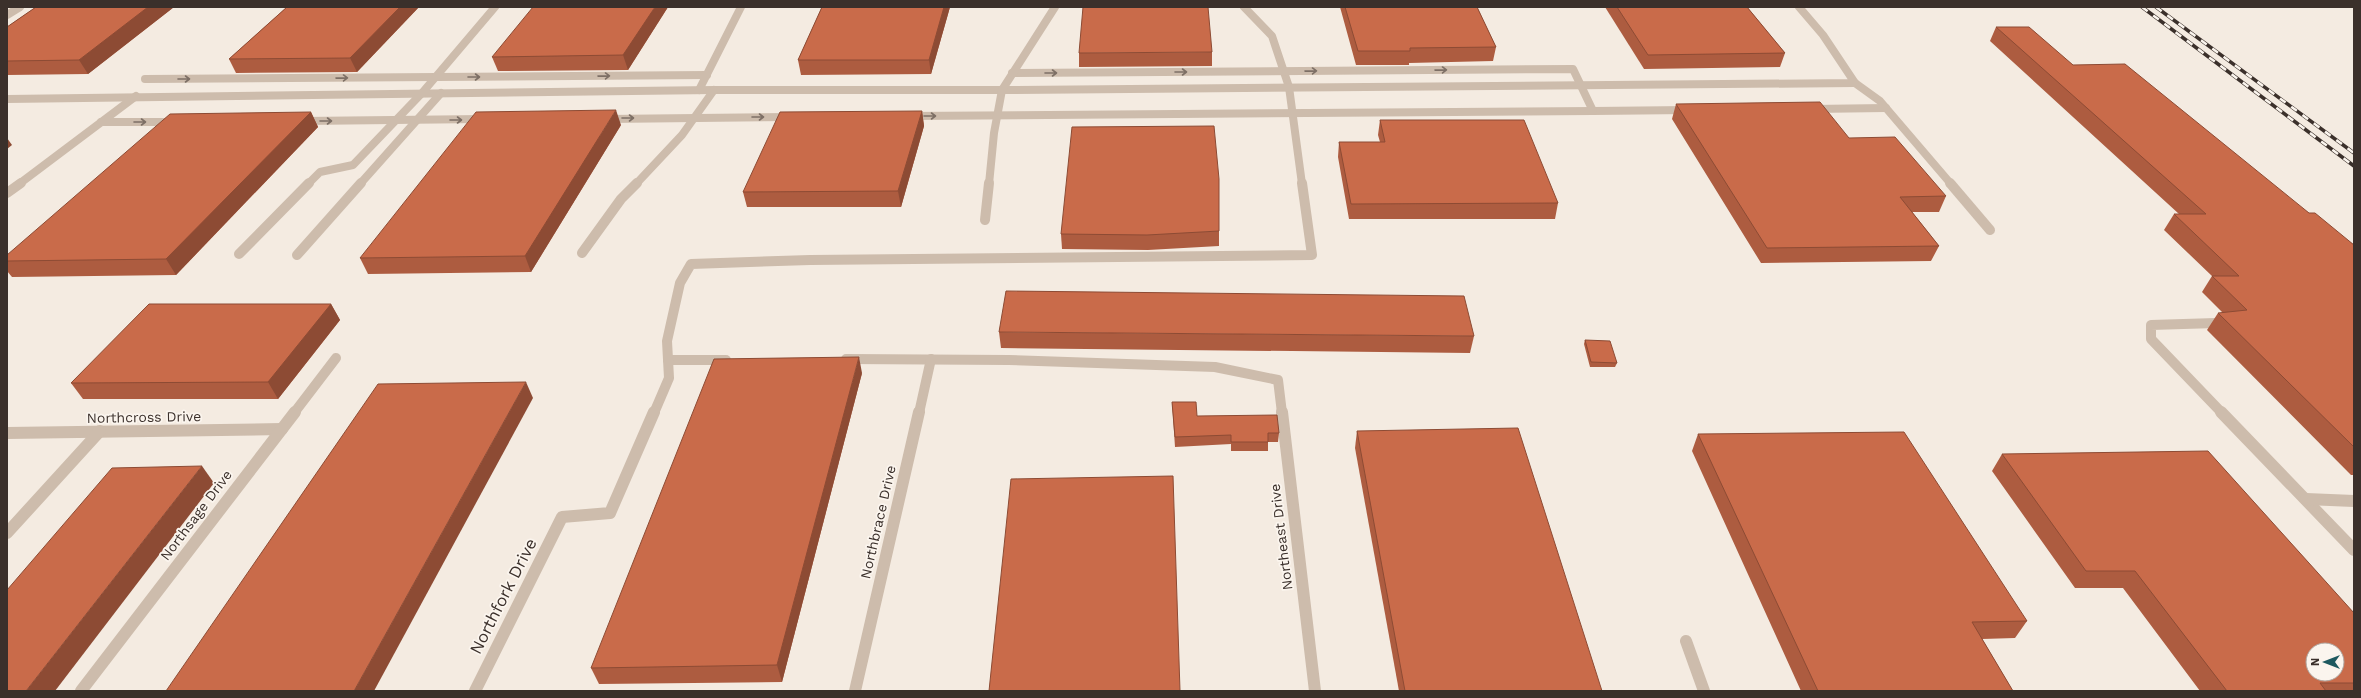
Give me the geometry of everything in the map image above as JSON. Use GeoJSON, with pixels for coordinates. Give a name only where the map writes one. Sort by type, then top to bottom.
{"type":"FeatureCollection","features":[{"type":"Feature","properties":{"kind":"street"},"geometry":{"type":"LineString","coordinates":[[7,15],[20,7]]}},
{"type":"Feature","properties":{"kind":"street"},"geometry":{"type":"LineString","coordinates":[[239,254],[320,172],[353,165],[422,93],[495,7]]}},
{"type":"Feature","properties":{"kind":"street"},"geometry":{"type":"LineString","coordinates":[[700,90],[741,7]]}},
{"type":"Feature","properties":{"kind":"street"},"geometry":{"type":"LineString","coordinates":[[985,220],[997,116],[1002,90],[1021,58],[1036,42],[1055,7]]}},
{"type":"Feature","properties":{"kind":"street"},"geometry":{"type":"LineString","coordinates":[[740,360],[668,360],[667,341],[680,282],[691,264],[810,260],[1312,255],[1289,88],[1272,36],[1244,7]]}},
{"type":"Feature","properties":{"kind":"street"},"geometry":{"type":"LineString","coordinates":[[1799,7],[1823,35],[1855,83],[1880,101],[1990,230]]}},
{"type":"Feature","properties":{"kind":"street"},"geometry":{"type":"LineString","coordinates":[[1012,73],[1573,69],[1593,111]]}},
{"type":"Feature","properties":{"kind":"street"},"geometry":{"type":"LineString","coordinates":[[145,80],[707,75]]}},
{"type":"Feature","properties":{"kind":"street"},"geometry":{"type":"LineString","coordinates":[[7,99],[441,92],[1002,90],[1855,83]]}},
{"type":"Feature","properties":{"kind":"street"},"geometry":{"type":"LineString","coordinates":[[582,253],[622,199],[682,135],[714,90]]}},
{"type":"Feature","properties":{"kind":"street"},"geometry":{"type":"LineString","coordinates":[[297,255],[441,92]]}},
{"type":"Feature","properties":{"kind":"street"},"geometry":{"type":"LineString","coordinates":[[7,192],[136,96]]}},
{"type":"Feature","properties":{"kind":"street"},"geometry":{"type":"LineString","coordinates":[[1807,109],[1886,108]]}},
{"type":"Feature","properties":{"kind":"street"},"geometry":{"type":"LineString","coordinates":[[901,116],[1696,110]]}},
{"type":"Feature","properties":{"kind":"street"},"geometry":{"type":"LineString","coordinates":[[599,119],[798,117]]}},
{"type":"Feature","properties":{"kind":"street"},"geometry":{"type":"LineString","coordinates":[[292,121],[488,119]]}},
{"type":"Feature","properties":{"kind":"street"},"geometry":{"type":"LineString","coordinates":[[101,122],[181,122]]}},
{"type":"Feature","properties":{"kind":"street"},"geometry":{"type":"LineString","coordinates":[[2216,323],[2151,325],[2152,339],[2354,550]]}},
{"type":"Feature","properties":{"kind":"street","name":"Northsage Drive"},"geometry":{"type":"LineString","coordinates":[[81,691],[336,358]]}},
{"type":"Feature","properties":{"kind":"street"},"geometry":{"type":"LineString","coordinates":[[836,359],[931,359]]}},
{"type":"Feature","properties":{"kind":"street","name":"Northeast Drive"},"geometry":{"type":"LineString","coordinates":[[931,359],[1215,367],[1278,380],[1315,691]]}},
{"type":"Feature","properties":{"kind":"street","name":"Northbrace Drive"},"geometry":{"type":"LineString","coordinates":[[855,691],[931,359]]}},
{"type":"Feature","properties":{"kind":"street","name":"Northfork Drive"},"geometry":{"type":"LineString","coordinates":[[475,691],[562,517],[610,513],[669,378],[668,360]]}},
{"type":"Feature","properties":{"kind":"street","name":"Northcross Drive"},"geometry":{"type":"LineString","coordinates":[[7,433],[282,429]]}},
{"type":"Feature","properties":{"kind":"street"},"geometry":{"type":"LineString","coordinates":[[7,533],[100,431]]}},
{"type":"Feature","properties":{"kind":"street"},"geometry":{"type":"LineString","coordinates":[[2306,499],[2354,501]]}},
{"type":"Feature","properties":{"kind":"street"},"geometry":{"type":"LineString","coordinates":[[1686,641],[1704,691]]}},
{"type":"Feature","properties":{"kind":"building"},"geometry":{"type":"Polygon","coordinates":[[[36,7],[148,7],[79,60],[7,61],[7,27],[36,7]]]}},
{"type":"Feature","properties":{"kind":"building"},"geometry":{"type":"Polygon","coordinates":[[[287,7],[400,7],[350,58],[229,59],[287,7]]]}},
{"type":"Feature","properties":{"kind":"building"},"geometry":{"type":"Polygon","coordinates":[[[533,7],[655,7],[623,55],[492,57],[533,7]]]}},
{"type":"Feature","properties":{"kind":"building"},"geometry":{"type":"Polygon","coordinates":[[[822,7],[944,7],[929,60],[798,60],[822,7]]]}},
{"type":"Feature","properties":{"kind":"building"},"geometry":{"type":"Polygon","coordinates":[[[1083,7],[1208,7],[1212,52],[1079,53],[1083,7]]]}},
{"type":"Feature","properties":{"kind":"building"},"geometry":{"type":"Polygon","coordinates":[[[1345,7],[1477,7],[1496,47],[1410,48],[1410,51],[1358,51],[1345,7]]]}},
{"type":"Feature","properties":{"kind":"building"},"geometry":{"type":"Polygon","coordinates":[[[1617,7],[1747,7],[1785,53],[1648,55],[1617,7]]]}},
{"type":"Feature","properties":{"kind":"building"},"geometry":{"type":"Polygon","coordinates":[[[1996,27],[2029,27],[2073,65],[2125,64],[2309,213],[2315,213],[2354,245],[2354,447],[2218,313],[2247,310],[2212,276],[2239,276],[2174,214],[2206,214],[1996,27]]]}},
{"type":"Feature","properties":{"kind":"building"},"geometry":{"type":"Polygon","coordinates":[[[1820,102],[1849,138],[1895,137],[1946,196],[1900,197],[1939,246],[1767,248],[1676,104],[1820,102]]]}},
{"type":"Feature","properties":{"kind":"building"},"geometry":{"type":"Polygon","coordinates":[[[616,110],[525,256],[360,258],[476,112],[616,110]]]}},
{"type":"Feature","properties":{"kind":"building"},"geometry":{"type":"Polygon","coordinates":[[[922,111],[898,191],[743,192],[780,112],[922,111]]]}},
{"type":"Feature","properties":{"kind":"building"},"geometry":{"type":"Polygon","coordinates":[[[311,112],[166,259],[7,261],[7,255],[170,114],[311,112]]]}},
{"type":"Feature","properties":{"kind":"building"},"geometry":{"type":"Polygon","coordinates":[[[1380,120],[1524,120],[1558,203],[1351,204],[1339,142],[1385,142],[1380,120]]]}},
{"type":"Feature","properties":{"kind":"building"},"geometry":{"type":"Polygon","coordinates":[[[1214,126],[1219,179],[1219,231],[1147,235],[1061,234],[1072,127],[1214,126]]]}},
{"type":"Feature","properties":{"kind":"building"},"geometry":{"type":"Polygon","coordinates":[[[1006,291],[1464,296],[1474,336],[999,332],[1006,291]]]}},
{"type":"Feature","properties":{"kind":"building"},"geometry":{"type":"Polygon","coordinates":[[[149,304],[331,304],[268,382],[71,383],[149,304]]]}},
{"type":"Feature","properties":{"kind":"building"},"geometry":{"type":"Polygon","coordinates":[[[1585,340],[1610,341],[1617,363],[1591,362],[1585,340]]]}},
{"type":"Feature","properties":{"kind":"building"},"geometry":{"type":"Polygon","coordinates":[[[859,357],[777,665],[591,668],[714,359],[859,357]]]}},
{"type":"Feature","properties":{"kind":"building"},"geometry":{"type":"Polygon","coordinates":[[[526,382],[354,691],[166,691],[378,384],[526,382]]]}},
{"type":"Feature","properties":{"kind":"building"},"geometry":{"type":"Polygon","coordinates":[[[1172,402],[1196,402],[1197,416],[1277,415],[1279,433],[1268,433],[1268,442],[1231,442],[1231,435],[1175,437],[1172,402]]]}},
{"type":"Feature","properties":{"kind":"building"},"geometry":{"type":"Polygon","coordinates":[[[1518,428],[1602,691],[1405,691],[1357,431],[1518,428]]]}},
{"type":"Feature","properties":{"kind":"building"},"geometry":{"type":"Polygon","coordinates":[[[1904,432],[2027,621],[1972,622],[2013,691],[1818,691],[1698,434],[1904,432]]]}},
{"type":"Feature","properties":{"kind":"building"},"geometry":{"type":"Polygon","coordinates":[[[2208,451],[2354,613],[2354,683],[2320,683],[2326,691],[2227,691],[2135,571],[2086,571],[2002,454],[2208,451]]]}},
{"type":"Feature","properties":{"kind":"building"},"geometry":{"type":"Polygon","coordinates":[[[202,466],[26,691],[7,691],[7,590],[112,468],[202,466]]]}},
{"type":"Feature","properties":{"kind":"building"},"geometry":{"type":"Polygon","coordinates":[[[1173,476],[1180,691],[989,691],[1011,479],[1173,476]]]}},
{"type":"Feature","properties":{"kind":"railway"},"geometry":{"type":"LineString","coordinates":[[2142,7],[2354,166]]}},
{"type":"Feature","properties":{"kind":"railway"},"geometry":{"type":"LineString","coordinates":[[2156,7],[2354,153]]}}]}
